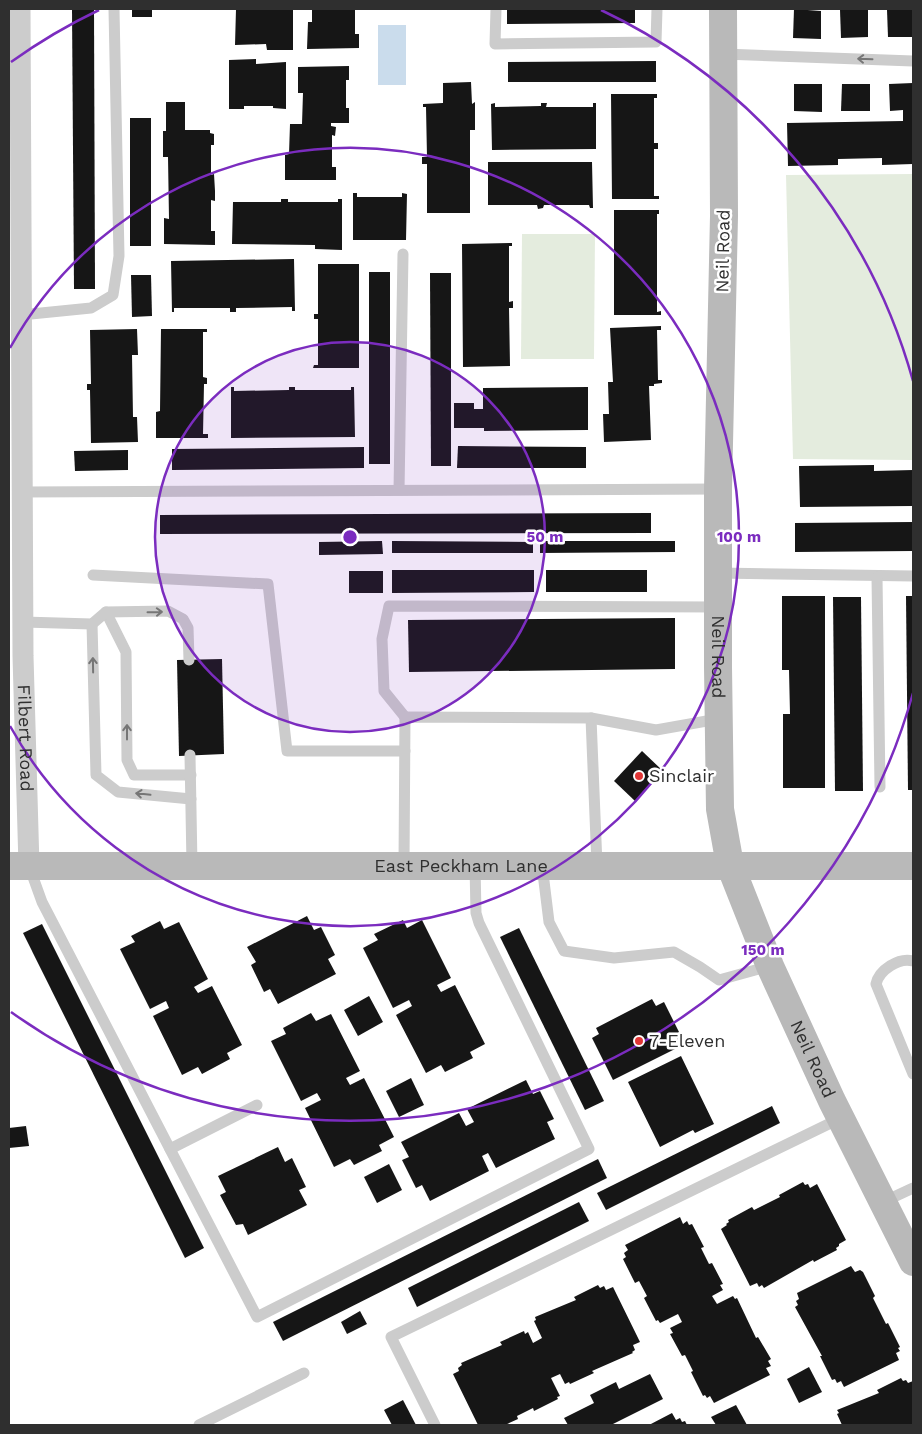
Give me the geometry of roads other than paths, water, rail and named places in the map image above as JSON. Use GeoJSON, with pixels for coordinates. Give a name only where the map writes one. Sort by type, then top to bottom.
{"type":"FeatureCollection","features":[{"type":"Feature","properties":{"kind":"street","name":"Filbert Road"},"geometry":{"type":"LineString","coordinates":[[19,866],[16,656],[23,622],[20,9]]}},
{"type":"Feature","properties":{"kind":"street","name":"Neil Road"},"geometry":{"type":"LineString","coordinates":[[723,9],[724,216],[718,489],[720,809],[730,865],[770,966],[801,1036],[913,1262]]}},
{"type":"Feature","properties":{"kind":"street","name":"East Peckham Lane"},"geometry":{"type":"LineString","coordinates":[[19,866],[913,866]]}},
{"type":"Feature","properties":{"kind":"lane"},"geometry":{"type":"LineString","coordinates":[[21,315],[91,308],[113,295],[118,256],[114,9]]}},
{"type":"Feature","properties":{"kind":"lane"},"geometry":{"type":"LineString","coordinates":[[496,9],[495,44],[656,42],[657,9]]}},
{"type":"Feature","properties":{"kind":"lane"},"geometry":{"type":"LineString","coordinates":[[724,54],[913,61]]}},
{"type":"Feature","properties":{"kind":"lane"},"geometry":{"type":"LineString","coordinates":[[399,490],[403,254]]}},
{"type":"Feature","properties":{"kind":"lane"},"geometry":{"type":"LineString","coordinates":[[22,492],[718,489]]}},
{"type":"Feature","properties":{"kind":"lane"},"geometry":{"type":"LineString","coordinates":[[718,573],[877,577],[913,576]]}},
{"type":"Feature","properties":{"kind":"lane"},"geometry":{"type":"LineString","coordinates":[[93,575],[268,584],[287,751],[405,751]]}},
{"type":"Feature","properties":{"kind":"lane"},"geometry":{"type":"LineString","coordinates":[[877,577],[880,787]]}},
{"type":"Feature","properties":{"kind":"lane"},"geometry":{"type":"LineString","coordinates":[[404,866],[405,717],[384,691],[382,640],[389,606],[718,607]]}},
{"type":"Feature","properties":{"kind":"lane"},"geometry":{"type":"LineString","coordinates":[[23,622],[92,624],[106,612],[168,612],[183,620],[188,628],[189,660]]}},
{"type":"Feature","properties":{"kind":"lane"},"geometry":{"type":"LineString","coordinates":[[106,612],[126,652],[127,760],[134,775],[191,775]]}},
{"type":"Feature","properties":{"kind":"lane"},"geometry":{"type":"LineString","coordinates":[[92,624],[96,775],[118,792],[191,799]]}},
{"type":"Feature","properties":{"kind":"lane"},"geometry":{"type":"LineString","coordinates":[[405,717],[591,718],[656,730],[718,719]]}},
{"type":"Feature","properties":{"kind":"lane"},"geometry":{"type":"LineString","coordinates":[[591,718],[597,865]]}},
{"type":"Feature","properties":{"kind":"lane"},"geometry":{"type":"LineString","coordinates":[[190,755],[192,866]]}},
{"type":"Feature","properties":{"kind":"lane"},"geometry":{"type":"LineString","coordinates":[[19,866],[42,902],[257,1317],[589,1150],[478,923],[475,865]]}},
{"type":"Feature","properties":{"kind":"lane"},"geometry":{"type":"LineString","coordinates":[[542,865],[549,922],[564,950],[614,958],[674,952],[719,980],[770,966]]}},
{"type":"Feature","properties":{"kind":"lane"},"geometry":{"type":"LineString","coordinates":[[913,961],[908,959],[888,968],[880,974],[876,984],[913,1074]]}},
{"type":"Feature","properties":{"kind":"lane"},"geometry":{"type":"LineString","coordinates":[[170,1149],[257,1105]]}},
{"type":"Feature","properties":{"kind":"lane"},"geometry":{"type":"LineString","coordinates":[[435,1425],[391,1337],[841,1118]]}},
{"type":"Feature","properties":{"kind":"lane"},"geometry":{"type":"LineString","coordinates":[[883,1202],[913,1188]]}},
{"type":"Feature","properties":{"kind":"lane"},"geometry":{"type":"LineString","coordinates":[[199,1425],[304,1372]]}},
{"type":"Feature","properties":{"kind":"water"},"geometry":{"type":"Polygon","coordinates":[[[378,25],[406,25],[406,85],[378,85],[378,25]]]}},
{"type":"Feature","properties":{"kind":"place","name":"Sinclair"},"geometry":{"type":"Point","coordinates":[639,776]}},
{"type":"Feature","properties":{"kind":"place","name":"7-Eleven"},"geometry":{"type":"Point","coordinates":[639,1041]}}]}
